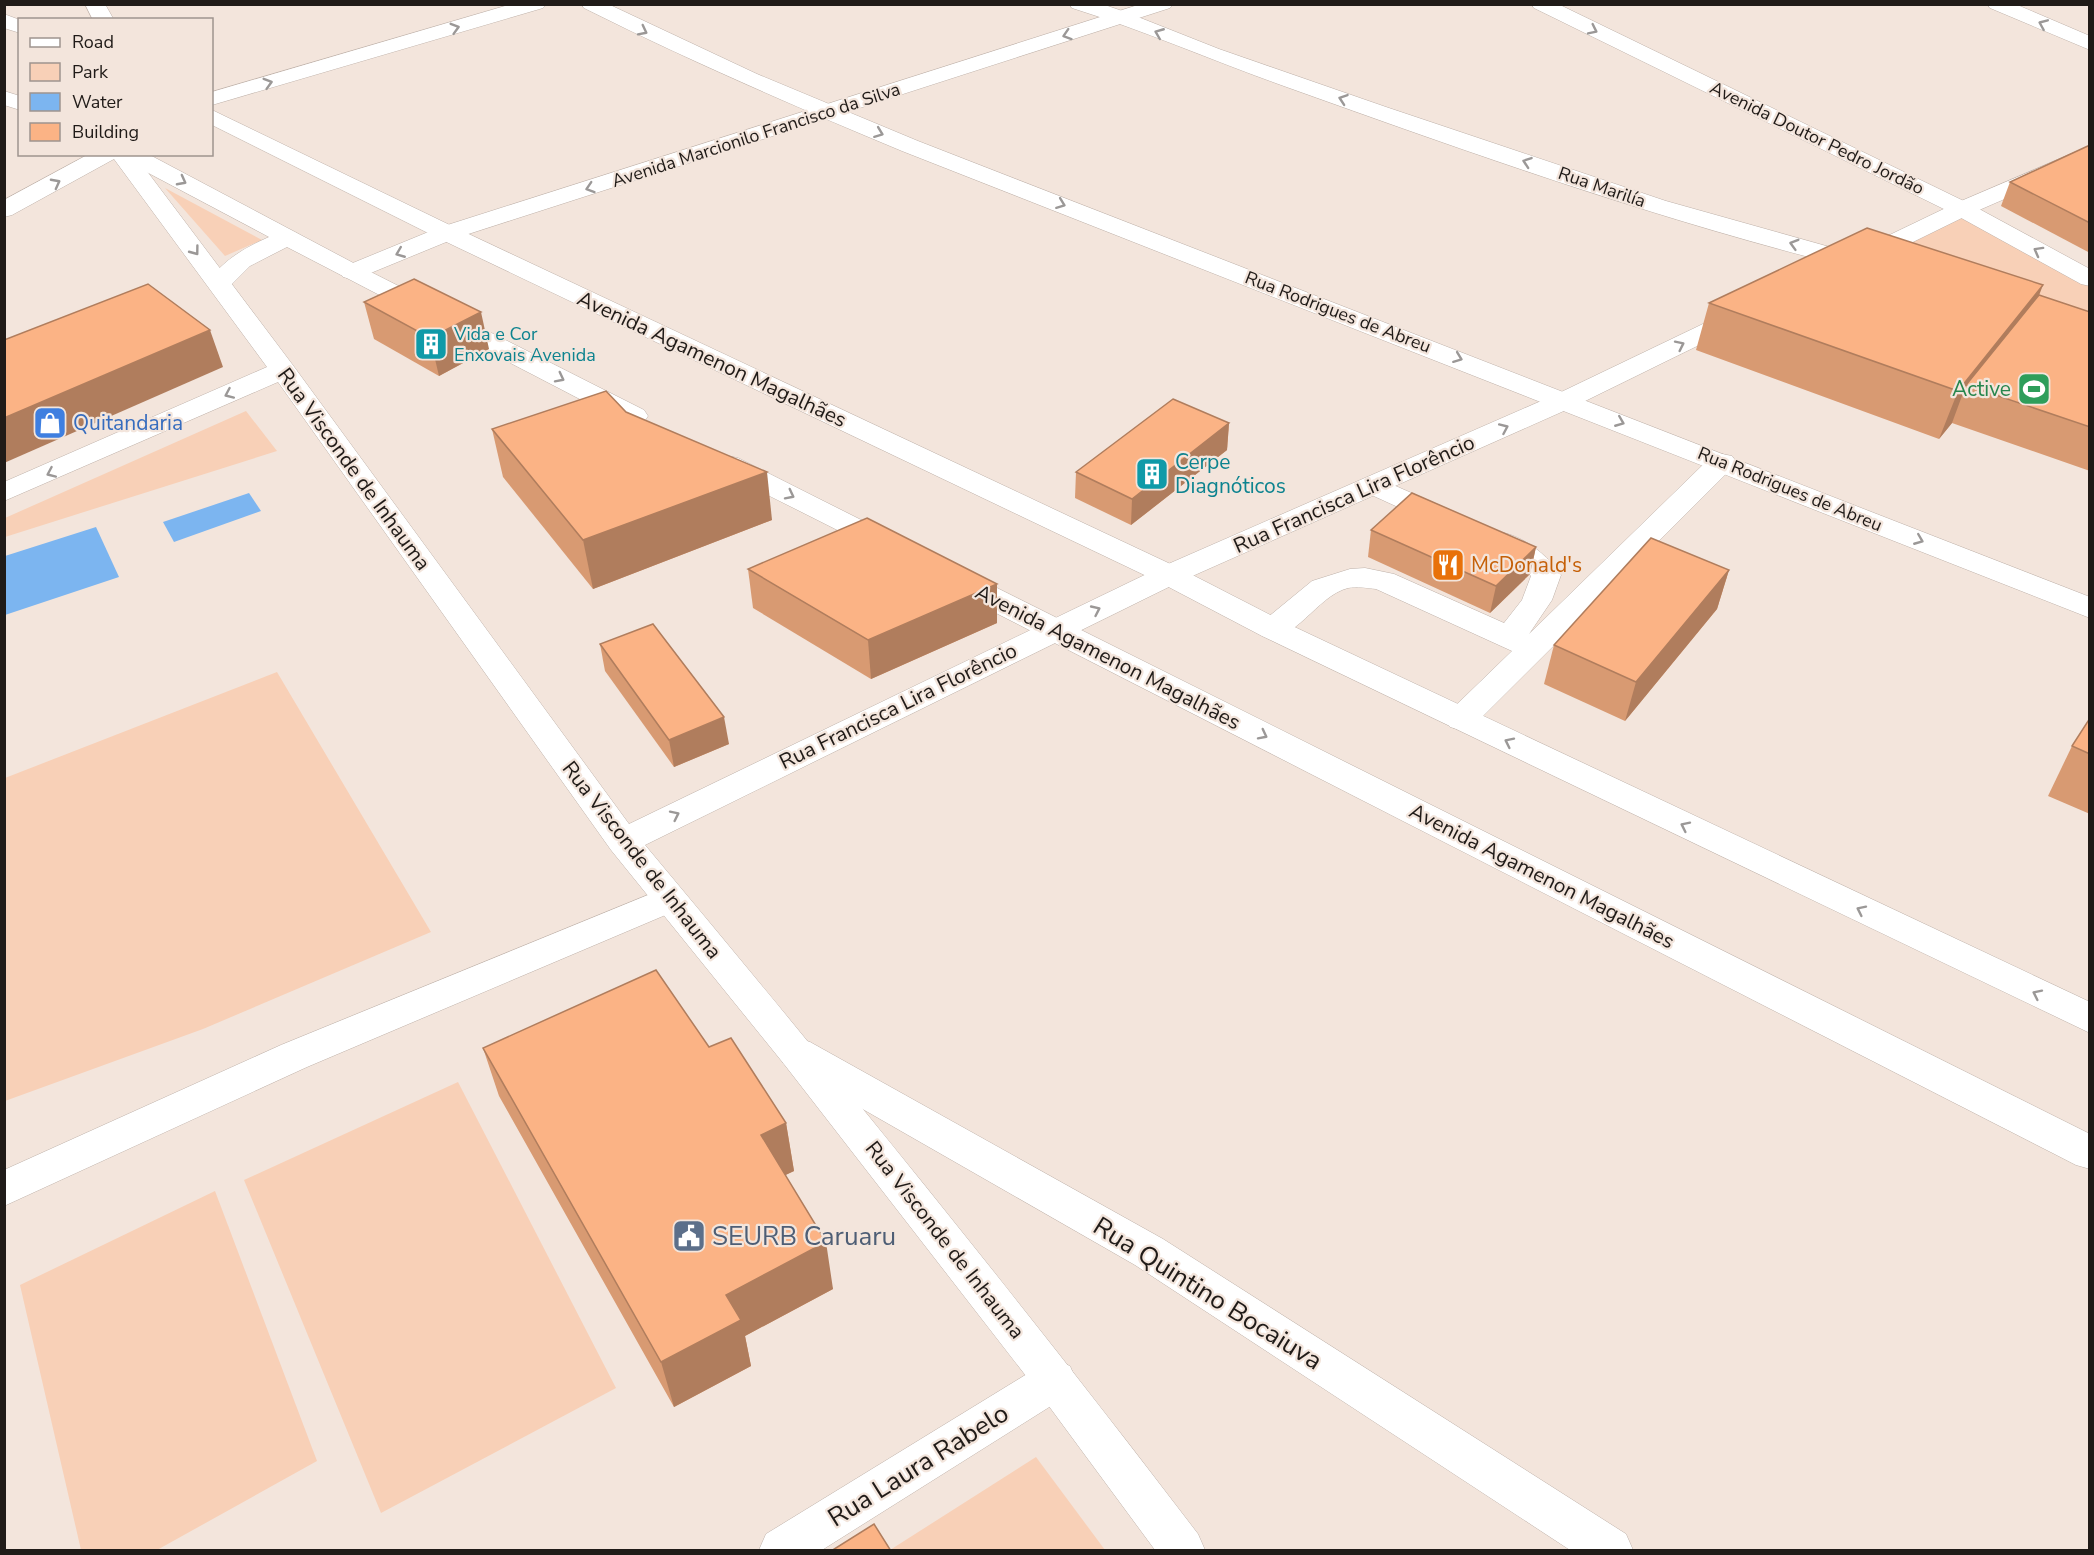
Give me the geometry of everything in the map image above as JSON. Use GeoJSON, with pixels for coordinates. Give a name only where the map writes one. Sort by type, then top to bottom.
{"type":"FeatureCollection","features":[{"type":"Feature","properties":{"kind":"street"},"geometry":{"type":"LineString","coordinates":[[95,4],[103,18]]}},
{"type":"Feature","properties":{"kind":"street"},"geometry":{"type":"LineString","coordinates":[[213,99],[536,4]]}},
{"type":"Feature","properties":{"kind":"street","name":"Rua Rodrigues de Abreu"},"geometry":{"type":"LineString","coordinates":[[591,4],[675,47],[826,113],[1566,400],[2090,608]]}},
{"type":"Feature","properties":{"kind":"street","name":"Rua Marilía"},"geometry":{"type":"LineString","coordinates":[[1079,4],[1121,17],[1212,53],[1378,112],[1658,206],[1887,272]]}},
{"type":"Feature","properties":{"kind":"street","name":"Avenida Marcionilo Francisco da Silva"},"geometry":{"type":"LineString","coordinates":[[352,272],[447,233],[1163,4]]}},
{"type":"Feature","properties":{"kind":"street","name":"Avenida Doutor Pedro Jordão"},"geometry":{"type":"LineString","coordinates":[[1541,4],[1962,209],[2090,279]]}},
{"type":"Feature","properties":{"kind":"street"},"geometry":{"type":"LineString","coordinates":[[1997,4],[2090,44]]}},
{"type":"Feature","properties":{"kind":"street"},"geometry":{"type":"LineString","coordinates":[[4,20],[18,26]]}},
{"type":"Feature","properties":{"kind":"street"},"geometry":{"type":"LineString","coordinates":[[4,97],[18,103]]}},
{"type":"Feature","properties":{"kind":"street","name":"Avenida Agamenon Magalhães"},"geometry":{"type":"LineString","coordinates":[[213,117],[447,233],[1169,575],[1273,629],[2090,1019]]}},
{"type":"Feature","properties":{"kind":"street"},"geometry":{"type":"LineString","coordinates":[[1822,276],[1962,209],[2090,153]]}},
{"type":"Feature","properties":{"kind":"street"},"geometry":{"type":"LineString","coordinates":[[4,210],[103,156]]}},
{"type":"Feature","properties":{"kind":"street","name":"Rua Visconde de Inhauma"},"geometry":{"type":"LineString","coordinates":[[124,156],[283,370],[623,841],[797,1053],[1055,1380],[1182,1551]]}},
{"type":"Feature","properties":{"kind":"street"},"geometry":{"type":"LineString","coordinates":[[134,156],[352,272],[661,429]]}},
{"type":"Feature","properties":{"kind":"street"},"geometry":{"type":"LineString","coordinates":[[219,283],[241,260],[288,238]]}},
{"type":"Feature","properties":{"kind":"street","name":"Rua Francisca Lira Florêncio"},"geometry":{"type":"LineString","coordinates":[[623,841],[1169,575],[1566,400],[1758,308]]}},
{"type":"Feature","properties":{"kind":"street"},"geometry":{"type":"LineString","coordinates":[[4,493],[283,370]]}},
{"type":"Feature","properties":{"kind":"street","name":"Avenida Agamenon Magalhães"},"geometry":{"type":"LineString","coordinates":[[704,451],[2090,1153]]}},
{"type":"Feature","properties":{"kind":"street"},"geometry":{"type":"LineString","coordinates":[[1461,719],[1522,642],[1722,462]]}},
{"type":"Feature","properties":{"kind":"street"},"geometry":{"type":"LineString","coordinates":[[1375,486],[1522,553],[1539,564],[1546,575],[1545,586],[1522,642]]}},
{"type":"Feature","properties":{"kind":"street"},"geometry":{"type":"LineString","coordinates":[[1273,629],[1323,586],[1342,579],[1365,576],[1383,581],[1522,642]]}},
{"type":"Feature","properties":{"kind":"street"},"geometry":{"type":"LineString","coordinates":[[4,1189],[294,1056],[670,899]]}},
{"type":"Feature","properties":{"kind":"street","name":"Rua Quintino Bocaiuva"},"geometry":{"type":"LineString","coordinates":[[797,1053],[1149,1252],[1610,1551]]}},
{"type":"Feature","properties":{"kind":"street","name":"Rua Laura Rabelo"},"geometry":{"type":"LineString","coordinates":[[782,1551],[1055,1380]]}},
{"type":"Feature","properties":{"kind":"green space"},"geometry":{"type":"Polygon","coordinates":[[[165,188],[262,240],[225,256],[165,188]]]}},
{"type":"Feature","properties":{"kind":"green space"},"geometry":{"type":"Polygon","coordinates":[[[1963,214],[2089,283],[2089,333],[1860,261],[1963,214]]]}},
{"type":"Feature","properties":{"kind":"green space"},"geometry":{"type":"Polygon","coordinates":[[[246,411],[277,451],[5,537],[5,518],[246,411]]]}},
{"type":"Feature","properties":{"kind":"green space"},"geometry":{"type":"Polygon","coordinates":[[[277,672],[431,932],[203,1029],[5,1101],[5,778],[277,672]]]}},
{"type":"Feature","properties":{"kind":"green space"},"geometry":{"type":"Polygon","coordinates":[[[458,1082],[616,1388],[381,1513],[244,1180],[458,1082]]]}},
{"type":"Feature","properties":{"kind":"green space"},"geometry":{"type":"Polygon","coordinates":[[[215,1191],[317,1461],[157,1550],[81,1550],[20,1285],[215,1191]]]}},
{"type":"Feature","properties":{"kind":"green space"},"geometry":{"type":"Polygon","coordinates":[[[1036,1457],[1105,1550],[890,1550],[1036,1457]]]}},
{"type":"Feature","properties":{"kind":"water"},"geometry":{"type":"Polygon","coordinates":[[[249,493],[261,511],[174,542],[163,522],[249,493]]]}},
{"type":"Feature","properties":{"kind":"water"},"geometry":{"type":"Polygon","coordinates":[[[96,527],[119,577],[5,615],[5,556],[96,527]]]}},
{"type":"Feature","properties":{"kind":"building"},"geometry":{"type":"Polygon","coordinates":[[[2090,145],[2090,223],[2010,182],[2090,145]]]}},
{"type":"Feature","properties":{"kind":"building"},"geometry":{"type":"Polygon","coordinates":[[[1867,228],[2043,285],[1958,391],[1709,303],[1867,228]]]}},
{"type":"Feature","properties":{"kind":"building"},"geometry":{"type":"Polygon","coordinates":[[[414,279],[481,312],[430,338],[364,302],[414,279]]]}},
{"type":"Feature","properties":{"kind":"building"},"geometry":{"type":"Polygon","coordinates":[[[148,284],[210,330],[4,418],[4,340],[148,284]]]}},
{"type":"Feature","properties":{"kind":"building"},"geometry":{"type":"Polygon","coordinates":[[[2039,295],[2090,312],[2090,427],[1966,385],[2039,295]]]}},
{"type":"Feature","properties":{"kind":"building"},"geometry":{"type":"Polygon","coordinates":[[[606,391],[626,412],[767,472],[583,540],[492,429],[606,391]]]}},
{"type":"Feature","properties":{"kind":"building"},"geometry":{"type":"Polygon","coordinates":[[[1173,399],[1229,423],[1132,499],[1076,472],[1173,399]]]}},
{"type":"Feature","properties":{"kind":"building"},"geometry":{"type":"Polygon","coordinates":[[[1412,493],[1536,547],[1496,586],[1371,530],[1412,493]]]}},
{"type":"Feature","properties":{"kind":"building"},"geometry":{"type":"Polygon","coordinates":[[[867,518],[997,584],[868,640],[748,569],[867,518]]]}},
{"type":"Feature","properties":{"kind":"building"},"geometry":{"type":"Polygon","coordinates":[[[1651,538],[1729,570],[1636,682],[1554,645],[1651,538]]]}},
{"type":"Feature","properties":{"kind":"building"},"geometry":{"type":"Polygon","coordinates":[[[653,624],[724,717],[669,740],[600,644],[653,624]]]}},
{"type":"Feature","properties":{"kind":"building"},"geometry":{"type":"Polygon","coordinates":[[[2090,718],[2090,754],[2072,746],[2090,718]]]}},
{"type":"Feature","properties":{"kind":"building","name":"SEURB Caruaru"},"geometry":{"type":"Polygon","coordinates":[[[656,970],[709,1047],[731,1038],[786,1123],[761,1135],[826,1242],[726,1295],[741,1320],[661,1362],[483,1048],[656,970]]]}},
{"type":"Feature","properties":{"kind":"building"},"geometry":{"type":"Polygon","coordinates":[[[874,1524],[891,1551],[831,1551],[874,1524]]]}},
{"type":"Feature","properties":{"kind":"place","name":"Vida e Cor Enxovais Avenida"},"geometry":{"type":"Point","coordinates":[431,344]}},
{"type":"Feature","properties":{"kind":"place","name":"Active"},"geometry":{"type":"Point","coordinates":[2034,389]}},
{"type":"Feature","properties":{"kind":"place","name":"Quitandaria"},"geometry":{"type":"Point","coordinates":[50,423]}},
{"type":"Feature","properties":{"kind":"place","name":"Cerpe Diagnóticos"},"geometry":{"type":"Point","coordinates":[1152,474]}},
{"type":"Feature","properties":{"kind":"place","name":"McDonald's"},"geometry":{"type":"Point","coordinates":[1448,565]}},
{"type":"Feature","properties":{"kind":"place","name":"SEURB Caruaru"},"geometry":{"type":"Point","coordinates":[689,1236]}}]}
